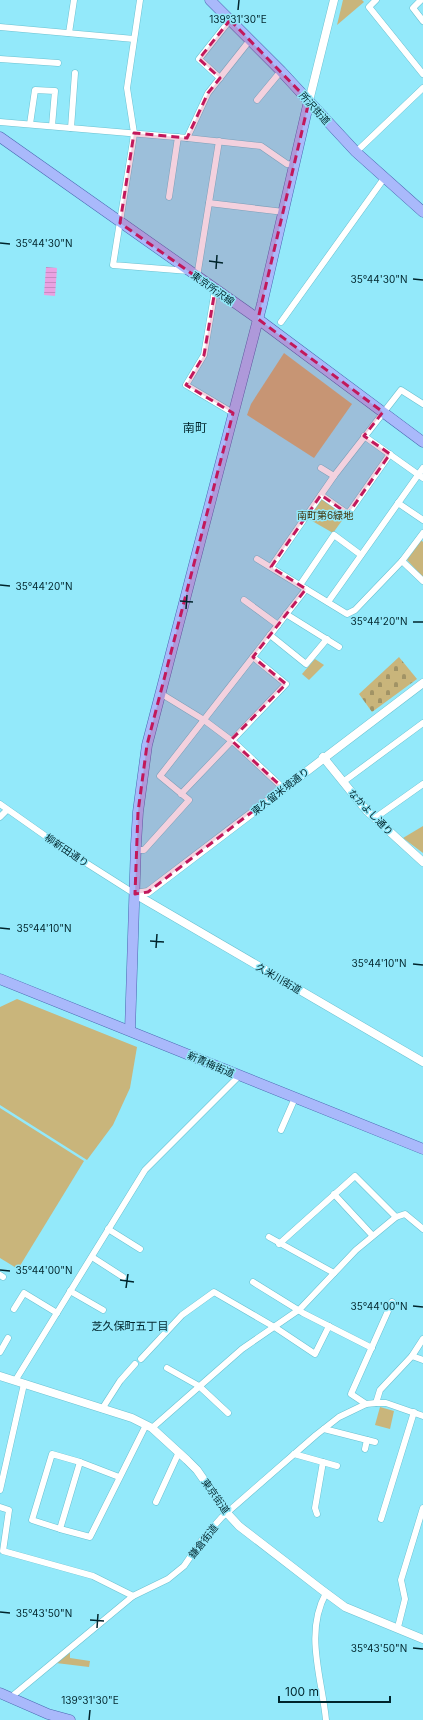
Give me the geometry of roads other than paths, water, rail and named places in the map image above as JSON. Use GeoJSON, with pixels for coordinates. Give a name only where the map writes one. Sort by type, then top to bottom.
{"type":"FeatureCollection","features":[{"type":"Feature","properties":{"kind":"main road","name":"所沢街道"},"geometry":{"type":"LineString","coordinates":[[210,0],[281,71],[356,152],[423,212]]}},
{"type":"Feature","properties":{"kind":"main road"},"geometry":{"type":"LineString","coordinates":[[130,1030],[136,850],[142,780],[147,745],[258,319],[309,101]]}},
{"type":"Feature","properties":{"kind":"main road","name":"東京所沢線"},"geometry":{"type":"LineString","coordinates":[[0,137],[258,319],[423,442]]}},
{"type":"Feature","properties":{"kind":"main road","name":"新青梅街道"},"geometry":{"type":"LineString","coordinates":[[0,979],[423,1149]]}},
{"type":"Feature","properties":{"kind":"main road"},"geometry":{"type":"LineString","coordinates":[[0,1693],[48,1714],[70,1720]]}},
{"type":"Feature","properties":{"kind":"street"},"geometry":{"type":"LineString","coordinates":[[69,33],[74,0]]}},
{"type":"Feature","properties":{"kind":"street"},"geometry":{"type":"LineString","coordinates":[[140,0],[127,88],[134,133],[113,265],[193,274],[209,203],[219,141]]}},
{"type":"Feature","properties":{"kind":"street"},"geometry":{"type":"LineString","coordinates":[[309,101],[334,0]]}},
{"type":"Feature","properties":{"kind":"street"},"geometry":{"type":"LineString","coordinates":[[376,0],[368,7],[423,74]]}},
{"type":"Feature","properties":{"kind":"street"},"geometry":{"type":"LineString","coordinates":[[421,0],[413,8],[423,21]]}},
{"type":"Feature","properties":{"kind":"street"},"geometry":{"type":"LineString","coordinates":[[220,78],[199,59],[230,20]]}},
{"type":"Feature","properties":{"kind":"street"},"geometry":{"type":"LineString","coordinates":[[0,27],[134,39]]}},
{"type":"Feature","properties":{"kind":"street"},"geometry":{"type":"LineString","coordinates":[[187,138],[208,93],[250,40]]}},
{"type":"Feature","properties":{"kind":"street"},"geometry":{"type":"LineString","coordinates":[[0,59],[58,63]]}},
{"type":"Feature","properties":{"kind":"street"},"geometry":{"type":"LineString","coordinates":[[257,100],[281,71]]}},
{"type":"Feature","properties":{"kind":"street"},"geometry":{"type":"LineString","coordinates":[[71,128],[75,73]]}},
{"type":"Feature","properties":{"kind":"street"},"geometry":{"type":"LineString","coordinates":[[356,152],[423,88]]}},
{"type":"Feature","properties":{"kind":"street"},"geometry":{"type":"LineString","coordinates":[[30,124],[35,90],[55,91],[52,126]]}},
{"type":"Feature","properties":{"kind":"street"},"geometry":{"type":"LineString","coordinates":[[0,122],[178,137],[261,146],[287,164],[295,165]]}},
{"type":"Feature","properties":{"kind":"street"},"geometry":{"type":"LineString","coordinates":[[169,197],[178,137]]}},
{"type":"Feature","properties":{"kind":"street"},"geometry":{"type":"LineString","coordinates":[[281,322],[385,177]]}},
{"type":"Feature","properties":{"kind":"street"},"geometry":{"type":"LineString","coordinates":[[209,203],[284,212]]}},
{"type":"Feature","properties":{"kind":"street"},"geometry":{"type":"LineString","coordinates":[[215,290],[204,355],[186,385],[233,413]]}},
{"type":"Feature","properties":{"kind":"street"},"geometry":{"type":"LineString","coordinates":[[271,567],[334,476],[401,390],[423,404]]}},
{"type":"Feature","properties":{"kind":"street"},"geometry":{"type":"LineString","coordinates":[[364,436],[421,476]]}},
{"type":"Feature","properties":{"kind":"street"},"geometry":{"type":"LineString","coordinates":[[321,495],[348,514],[390,454]]}},
{"type":"Feature","properties":{"kind":"street"},"geometry":{"type":"LineString","coordinates":[[321,468],[334,476]]}},
{"type":"Feature","properties":{"kind":"street"},"geometry":{"type":"LineString","coordinates":[[328,602],[398,503],[421,476],[423,468]]}},
{"type":"Feature","properties":{"kind":"street"},"geometry":{"type":"LineString","coordinates":[[398,503],[423,520]]}},
{"type":"Feature","properties":{"kind":"street"},"geometry":{"type":"LineString","coordinates":[[257,559],[347,614],[355,610],[402,561],[423,533]]}},
{"type":"Feature","properties":{"kind":"street"},"geometry":{"type":"LineString","coordinates":[[300,585],[334,535],[362,555]]}},
{"type":"Feature","properties":{"kind":"street"},"geometry":{"type":"LineString","coordinates":[[402,561],[423,581]]}},
{"type":"Feature","properties":{"kind":"street"},"geometry":{"type":"LineString","coordinates":[[136,850],[144,850],[189,800],[160,776],[306,589]]}},
{"type":"Feature","properties":{"kind":"street"},"geometry":{"type":"LineString","coordinates":[[244,600],[278,625]]}},
{"type":"Feature","properties":{"kind":"street"},"geometry":{"type":"LineString","coordinates":[[286,614],[339,647]]}},
{"type":"Feature","properties":{"kind":"street"},"geometry":{"type":"LineString","coordinates":[[270,635],[306,664],[327,639]]}},
{"type":"Feature","properties":{"kind":"street"},"geometry":{"type":"LineString","coordinates":[[181,794],[286,684],[253,657]]}},
{"type":"Feature","properties":{"kind":"street","name":"東久留米境通り"},"geometry":{"type":"LineString","coordinates":[[135,894],[148,892],[323,757],[423,683]]}},
{"type":"Feature","properties":{"kind":"street"},"geometry":{"type":"LineString","coordinates":[[160,692],[204,720],[231,741],[283,788]]}},
{"type":"Feature","properties":{"kind":"street"},"geometry":{"type":"LineString","coordinates":[[343,782],[423,723]]}},
{"type":"Feature","properties":{"kind":"street","name":"なかよし通り"},"geometry":{"type":"LineString","coordinates":[[323,757],[375,818],[423,862]]}},
{"type":"Feature","properties":{"kind":"street"},"geometry":{"type":"LineString","coordinates":[[375,818],[423,784]]}},
{"type":"Feature","properties":{"kind":"street","name":"柳新田通り"},"geometry":{"type":"LineString","coordinates":[[0,804],[61,847],[135,894]]}},
{"type":"Feature","properties":{"kind":"street"},"geometry":{"type":"LineString","coordinates":[[0,817],[7,810]]}},
{"type":"Feature","properties":{"kind":"street","name":"久米川街道"},"geometry":{"type":"LineString","coordinates":[[135,894],[423,1062]]}},
{"type":"Feature","properties":{"kind":"street"},"geometry":{"type":"LineString","coordinates":[[15,1381],[145,1170],[239,1076]]}},
{"type":"Feature","properties":{"kind":"street"},"geometry":{"type":"LineString","coordinates":[[281,1130],[295,1098]]}},
{"type":"Feature","properties":{"kind":"street"},"geometry":{"type":"LineString","coordinates":[[279,1244],[355,1176],[396,1217]]}},
{"type":"Feature","properties":{"kind":"street"},"geometry":{"type":"LineString","coordinates":[[334,1194],[372,1235]]}},
{"type":"Feature","properties":{"kind":"street"},"geometry":{"type":"LineString","coordinates":[[119,1477],[80,1462],[52,1454],[32,1520],[90,1537],[119,1477],[149,1426],[242,1349],[276,1328],[300,1309],[372,1235],[396,1217],[405,1214],[423,1229]]}},
{"type":"Feature","properties":{"kind":"street"},"geometry":{"type":"LineString","coordinates":[[108,1229],[140,1249]]}},
{"type":"Feature","properties":{"kind":"street"},"geometry":{"type":"LineString","coordinates":[[269,1237],[279,1244],[334,1273]]}},
{"type":"Feature","properties":{"kind":"street"},"geometry":{"type":"LineString","coordinates":[[92,1257],[123,1277]]}},
{"type":"Feature","properties":{"kind":"street"},"geometry":{"type":"LineString","coordinates":[[253,1282],[300,1309],[303,1313],[372,1348]]}},
{"type":"Feature","properties":{"kind":"street"},"geometry":{"type":"LineString","coordinates":[[70,1291],[103,1310]]}},
{"type":"Feature","properties":{"kind":"street"},"geometry":{"type":"LineString","coordinates":[[141,1359],[182,1315],[214,1292],[276,1328],[315,1354],[329,1326]]}},
{"type":"Feature","properties":{"kind":"street"},"geometry":{"type":"LineString","coordinates":[[14,1309],[24,1293],[57,1313]]}},
{"type":"Feature","properties":{"kind":"street"},"geometry":{"type":"LineString","coordinates":[[366,1404],[351,1394],[392,1302]]}},
{"type":"Feature","properties":{"kind":"street"},"geometry":{"type":"LineString","coordinates":[[0,1352],[8,1338]]}},
{"type":"Feature","properties":{"kind":"street"},"geometry":{"type":"LineString","coordinates":[[376,1403],[380,1390],[412,1356],[423,1340]]}},
{"type":"Feature","properties":{"kind":"street"},"geometry":{"type":"LineString","coordinates":[[412,1356],[423,1360]]}},
{"type":"Feature","properties":{"kind":"street"},"geometry":{"type":"LineString","coordinates":[[102,1409],[120,1381],[135,1364]]}},
{"type":"Feature","properties":{"kind":"street"},"geometry":{"type":"LineString","coordinates":[[167,1368],[199,1386],[228,1413]]}},
{"type":"Feature","properties":{"kind":"street","name":"東京街道"},"geometry":{"type":"LineString","coordinates":[[0,1376],[132,1418],[149,1426],[198,1470],[227,1513],[253,1537],[345,1607],[398,1627],[423,1639]]}},
{"type":"Feature","properties":{"kind":"street"},"geometry":{"type":"LineString","coordinates":[[0,1490],[24,1384]]}},
{"type":"Feature","properties":{"kind":"street","name":"鎌倉街道"},"geometry":{"type":"LineString","coordinates":[[10,1698],[133,1596],[168,1579],[184,1566],[204,1537],[227,1513],[294,1454],[340,1418],[366,1404],[376,1403],[386,1403],[423,1416]]}},
{"type":"Feature","properties":{"kind":"street"},"geometry":{"type":"LineString","coordinates":[[380,1518],[414,1412]]}},
{"type":"Feature","properties":{"kind":"street"},"geometry":{"type":"LineString","coordinates":[[324,1429],[375,1442]]}},
{"type":"Feature","properties":{"kind":"street"},"geometry":{"type":"LineString","coordinates":[[365,1449],[367,1440]]}},
{"type":"Feature","properties":{"kind":"street"},"geometry":{"type":"LineString","coordinates":[[156,1502],[179,1452]]}},
{"type":"Feature","properties":{"kind":"street"},"geometry":{"type":"LineString","coordinates":[[294,1454],[337,1466]]}},
{"type":"Feature","properties":{"kind":"street"},"geometry":{"type":"LineString","coordinates":[[60,1529],[80,1462]]}},
{"type":"Feature","properties":{"kind":"street"},"geometry":{"type":"LineString","coordinates":[[317,1514],[315,1508],[323,1462]]}},
{"type":"Feature","properties":{"kind":"street"},"geometry":{"type":"LineString","coordinates":[[0,1507],[9,1510],[3,1551],[93,1576],[133,1596]]}},
{"type":"Feature","properties":{"kind":"street"},"geometry":{"type":"LineString","coordinates":[[398,1627],[405,1599],[401,1580],[423,1508]]}},
{"type":"Feature","properties":{"kind":"street"},"geometry":{"type":"LineString","coordinates":[[326,1593],[315,1625],[314,1644],[326,1720]]}},
{"type":"Feature","properties":{"kind":"district","name":"南町"},"geometry":{"type":"Point","coordinates":[195,427]}},
{"type":"Feature","properties":{"kind":"district","name":"芝久保町五丁目"},"geometry":{"type":"Point","coordinates":[130,1326]}},
{"type":"Feature","properties":{"kind":"park label","name":"南町第6緑地"},"geometry":{"type":"Point","coordinates":[325,515]}}]}
